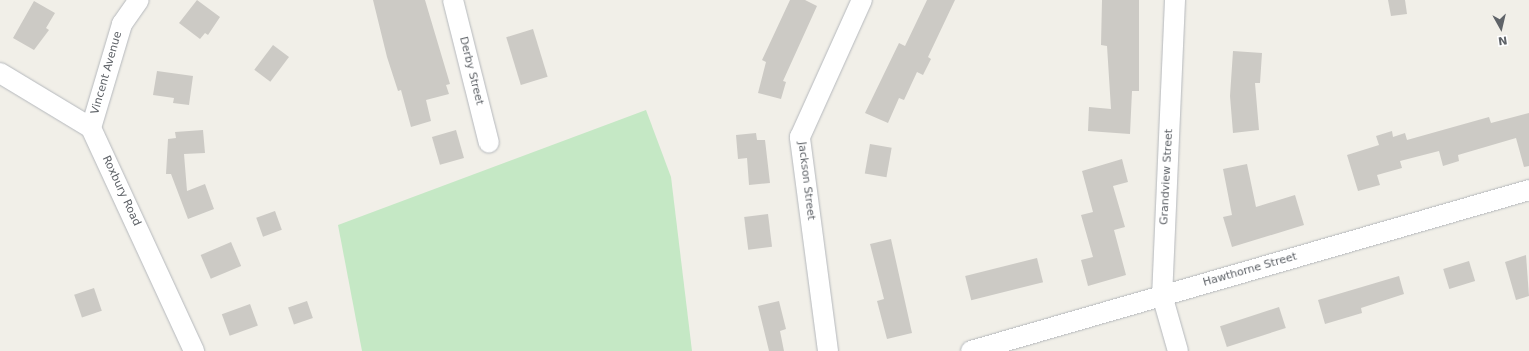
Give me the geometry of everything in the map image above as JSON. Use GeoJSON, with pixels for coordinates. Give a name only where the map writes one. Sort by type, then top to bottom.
{"type":"FeatureCollection","features":[{"type":"Feature","properties":{"kind":"street","name":"Vincent Avenue"},"geometry":{"type":"LineString","coordinates":[[91,128],[122,24],[139,0]]}},
{"type":"Feature","properties":{"kind":"street","name":"Derby Street"},"geometry":{"type":"LineString","coordinates":[[453,0],[489,143]]}},
{"type":"Feature","properties":{"kind":"street","name":"Jackson Street"},"geometry":{"type":"LineString","coordinates":[[828,351],[800,137],[862,0]]}},
{"type":"Feature","properties":{"kind":"street","name":"Grandview Street"},"geometry":{"type":"LineString","coordinates":[[1175,0],[1162,295],[1178,351]]}},
{"type":"Feature","properties":{"kind":"street"},"geometry":{"type":"LineString","coordinates":[[0,73],[91,128]]}},
{"type":"Feature","properties":{"kind":"street","name":"Roxbury Road"},"geometry":{"type":"LineString","coordinates":[[91,128],[194,351]]}},
{"type":"Feature","properties":{"kind":"street","name":"Hawthorne Street"},"geometry":{"type":"LineString","coordinates":[[971,351],[1529,190]]}},
{"type":"Feature","properties":{"kind":"green space"},"geometry":{"type":"Polygon","coordinates":[[[646,110],[671,177],[692,351],[362,351],[338,225],[646,110]]]}},
{"type":"Feature","properties":{"kind":"building"},"geometry":{"type":"Polygon","coordinates":[[[197,0],[220,17],[208,35],[205,33],[200,39],[179,23],[197,0]]]}},
{"type":"Feature","properties":{"kind":"building"},"geometry":{"type":"Polygon","coordinates":[[[373,0],[425,0],[450,84],[446,85],[449,94],[426,100],[431,121],[411,127],[401,90],[398,91],[387,57],[373,0]]]}},
{"type":"Feature","properties":{"kind":"building"},"geometry":{"type":"Polygon","coordinates":[[[790,0],[805,0],[817,6],[783,81],[786,82],[781,99],[758,93],[766,62],[762,60],[790,0]]]}},
{"type":"Feature","properties":{"kind":"building"},"geometry":{"type":"Polygon","coordinates":[[[927,0],[955,0],[928,57],[931,59],[923,75],[917,72],[904,100],[899,98],[888,123],[865,113],[899,43],[905,46],[927,0]]]}},
{"type":"Feature","properties":{"kind":"building"},"geometry":{"type":"Polygon","coordinates":[[[1102,0],[1139,0],[1139,91],[1132,91],[1130,134],[1088,131],[1089,107],[1111,109],[1107,46],[1101,45],[1102,0]]]}},
{"type":"Feature","properties":{"kind":"building"},"geometry":{"type":"Polygon","coordinates":[[[1388,0],[1405,0],[1407,14],[1391,16],[1388,0]]]}},
{"type":"Feature","properties":{"kind":"building"},"geometry":{"type":"Polygon","coordinates":[[[34,1],[55,13],[46,28],[49,30],[34,50],[13,38],[34,1]]]}},
{"type":"Feature","properties":{"kind":"building"},"geometry":{"type":"Polygon","coordinates":[[[533,29],[548,77],[521,85],[506,37],[533,29]]]}},
{"type":"Feature","properties":{"kind":"building"},"geometry":{"type":"Polygon","coordinates":[[[273,45],[289,57],[270,82],[254,70],[273,45]]]}},
{"type":"Feature","properties":{"kind":"building"},"geometry":{"type":"Polygon","coordinates":[[[1233,51],[1262,53],[1260,83],[1255,83],[1259,130],[1233,133],[1230,96],[1233,51]]]}},
{"type":"Feature","properties":{"kind":"building"},"geometry":{"type":"Polygon","coordinates":[[[157,71],[193,76],[189,105],[173,103],[174,98],[153,95],[157,71]]]}},
{"type":"Feature","properties":{"kind":"building"},"geometry":{"type":"Polygon","coordinates":[[[1529,113],[1529,166],[1524,167],[1516,138],[1458,155],[1459,161],[1443,166],[1439,151],[1400,161],[1402,168],[1377,175],[1380,185],[1358,191],[1347,155],[1379,145],[1376,136],[1392,131],[1393,137],[1405,133],[1407,140],[1489,117],[1491,123],[1529,113]]]}},
{"type":"Feature","properties":{"kind":"building"},"geometry":{"type":"Polygon","coordinates":[[[203,130],[205,153],[184,154],[187,191],[205,184],[214,209],[188,219],[171,174],[166,174],[168,139],[176,138],[175,132],[203,130]]]}},
{"type":"Feature","properties":{"kind":"building"},"geometry":{"type":"Polygon","coordinates":[[[456,130],[464,158],[440,165],[432,137],[456,130]]]}},
{"type":"Feature","properties":{"kind":"building"},"geometry":{"type":"Polygon","coordinates":[[[756,133],[757,140],[765,140],[770,183],[749,185],[747,158],[738,159],[736,135],[756,133]]]}},
{"type":"Feature","properties":{"kind":"building"},"geometry":{"type":"Polygon","coordinates":[[[870,144],[892,148],[886,177],[865,174],[870,144]]]}},
{"type":"Feature","properties":{"kind":"building"},"geometry":{"type":"Polygon","coordinates":[[[1122,159],[1128,182],[1113,186],[1125,227],[1114,230],[1126,275],[1088,286],[1081,260],[1093,257],[1081,215],[1093,212],[1082,171],[1122,159]]]}},
{"type":"Feature","properties":{"kind":"building"},"geometry":{"type":"Polygon","coordinates":[[[1247,164],[1256,207],[1295,195],[1304,225],[1232,247],[1223,217],[1232,215],[1223,169],[1247,164]]]}},
{"type":"Feature","properties":{"kind":"building"},"geometry":{"type":"Polygon","coordinates":[[[275,211],[282,230],[263,237],[256,218],[275,211]]]}},
{"type":"Feature","properties":{"kind":"building"},"geometry":{"type":"Polygon","coordinates":[[[768,214],[772,247],[748,250],[744,217],[768,214]]]}},
{"type":"Feature","properties":{"kind":"building"},"geometry":{"type":"Polygon","coordinates":[[[891,239],[912,333],[887,339],[877,301],[884,299],[870,244],[891,239]]]}},
{"type":"Feature","properties":{"kind":"building"},"geometry":{"type":"Polygon","coordinates":[[[231,242],[241,266],[211,279],[201,255],[231,242]]]}},
{"type":"Feature","properties":{"kind":"building"},"geometry":{"type":"Polygon","coordinates":[[[1526,255],[1529,296],[1516,300],[1505,262],[1526,255]]]}},
{"type":"Feature","properties":{"kind":"building"},"geometry":{"type":"Polygon","coordinates":[[[1037,258],[1043,282],[971,300],[965,276],[1037,258]]]}},
{"type":"Feature","properties":{"kind":"building"},"geometry":{"type":"Polygon","coordinates":[[[1469,261],[1475,281],[1449,289],[1443,269],[1469,261]]]}},
{"type":"Feature","properties":{"kind":"building"},"geometry":{"type":"Polygon","coordinates":[[[1399,276],[1404,294],[1361,308],[1362,313],[1325,324],[1318,300],[1399,276]]]}},
{"type":"Feature","properties":{"kind":"building"},"geometry":{"type":"Polygon","coordinates":[[[94,288],[102,311],[82,318],[74,295],[94,288]]]}},
{"type":"Feature","properties":{"kind":"building"},"geometry":{"type":"Polygon","coordinates":[[[307,301],[313,318],[294,325],[288,308],[307,301]]]}},
{"type":"Feature","properties":{"kind":"building"},"geometry":{"type":"Polygon","coordinates":[[[779,301],[786,329],[780,331],[784,351],[769,351],[758,306],[779,301]]]}},
{"type":"Feature","properties":{"kind":"building"},"geometry":{"type":"Polygon","coordinates":[[[250,304],[258,326],[230,336],[222,314],[250,304]]]}},
{"type":"Feature","properties":{"kind":"building"},"geometry":{"type":"Polygon","coordinates":[[[1279,307],[1286,328],[1227,347],[1220,326],[1279,307]]]}}]}
